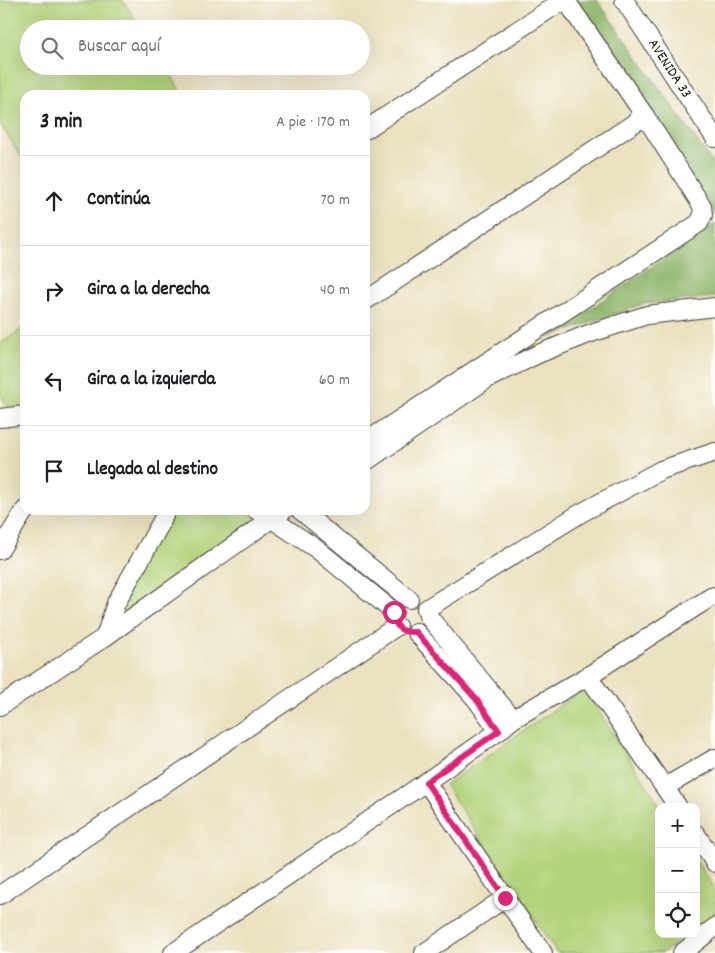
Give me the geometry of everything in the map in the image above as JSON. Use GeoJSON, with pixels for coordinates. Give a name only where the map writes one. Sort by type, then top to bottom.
{"type":"FeatureCollection","features":[{"type":"Feature","properties":{"kind":"street","name":"AVENIDA 33"},"geometry":{"type":"LineString","coordinates":[[624,0],[715,138]]}},
{"type":"Feature","properties":{"kind":"street"},"geometry":{"type":"LineString","coordinates":[[370,127],[562,2],[569,5],[646,116],[702,206],[703,215],[699,223],[483,373],[370,458]]}},
{"type":"Feature","properties":{"kind":"street"},"geometry":{"type":"LineString","coordinates":[[370,298],[646,116]]}},
{"type":"Feature","properties":{"kind":"street"},"geometry":{"type":"LineString","coordinates":[[370,439],[483,373],[637,318],[715,307]]}},
{"type":"Feature","properties":{"kind":"street"},"geometry":{"type":"LineString","coordinates":[[0,418],[20,416]]}},
{"type":"Feature","properties":{"kind":"street"},"geometry":{"type":"LineString","coordinates":[[427,613],[589,509],[661,470],[715,452]]}},
{"type":"Feature","properties":{"kind":"street"},"geometry":{"type":"LineString","coordinates":[[0,550],[22,515]]}},
{"type":"Feature","properties":{"kind":"street"},"geometry":{"type":"LineString","coordinates":[[105,637],[116,603],[164,515]]}},
{"type":"Feature","properties":{"kind":"street"},"geometry":{"type":"LineString","coordinates":[[0,706],[105,637],[277,515]]}},
{"type":"Feature","properties":{"kind":"street"},"geometry":{"type":"LineString","coordinates":[[279,515],[396,619],[402,630],[409,633],[422,629],[426,623],[427,613]]}},
{"type":"Feature","properties":{"kind":"street"},"geometry":{"type":"LineString","coordinates":[[306,515],[409,599]]}},
{"type":"Feature","properties":{"kind":"street"},"geometry":{"type":"LineString","coordinates":[[173,953],[426,782],[499,731],[513,719],[588,676],[715,596]]}},
{"type":"Feature","properties":{"kind":"street"},"geometry":{"type":"LineString","coordinates":[[396,619],[397,606],[403,601],[409,599],[422,603],[427,613],[513,719]]}},
{"type":"Feature","properties":{"kind":"street"},"geometry":{"type":"LineString","coordinates":[[0,895],[396,619]]}},
{"type":"Feature","properties":{"kind":"street"},"geometry":{"type":"LineString","coordinates":[[416,632],[476,699],[499,731]]}},
{"type":"Feature","properties":{"kind":"street"},"geometry":{"type":"LineString","coordinates":[[588,676],[675,803]]}},
{"type":"Feature","properties":{"kind":"street"},"geometry":{"type":"LineString","coordinates":[[665,787],[715,758]]}},
{"type":"Feature","properties":{"kind":"street"},"geometry":{"type":"LineString","coordinates":[[426,782],[544,953]]}},
{"type":"Feature","properties":{"kind":"street"},"geometry":{"type":"LineString","coordinates":[[700,840],[715,862]]}},
{"type":"Feature","properties":{"kind":"street"},"geometry":{"type":"LineString","coordinates":[[424,953],[505,898]]}},
{"type":"Feature","properties":{"kind":"street"},"geometry":{"type":"LineString","coordinates":[[682,953],[715,927]]}},
{"type":"Feature","properties":{"kind":"green space"},"geometry":{"type":"Polygon","coordinates":[[[0,0],[123,0],[135,20],[20,20],[20,75],[171,75],[180,90],[20,90],[20,155],[0,124],[0,0]]]}},
{"type":"Feature","properties":{"kind":"green space"},"geometry":{"type":"Polygon","coordinates":[[[567,0],[597,0],[715,166],[715,216],[645,100],[567,0]]]}},
{"type":"Feature","properties":{"kind":"green space"},"geometry":{"type":"Polygon","coordinates":[[[715,224],[715,297],[643,304],[547,338],[715,224]]]}},
{"type":"Feature","properties":{"kind":"green space"},"geometry":{"type":"Polygon","coordinates":[[[20,330],[20,415],[14,416],[0,394],[0,344],[20,330]]]}},
{"type":"Feature","properties":{"kind":"green space"},"geometry":{"type":"Polygon","coordinates":[[[164,515],[259,515],[266,519],[111,629],[164,515]]]}},
{"type":"Feature","properties":{"kind":"green space"},"geometry":{"type":"Polygon","coordinates":[[[584,689],[658,803],[655,803],[655,938],[684,938],[662,953],[557,953],[445,785],[584,689]]]}},
{"type":"Feature","properties":{"kind":"green space"},"geometry":{"type":"Polygon","coordinates":[[[700,866],[715,889],[715,918],[700,927],[700,866]]]}},
{"type":"Feature","properties":{"kind":"route"},"geometry":{"type":"LineString","coordinates":[[394,612],[397,626],[409,633],[416,632],[476,699],[499,731],[426,782],[505,898]]}}]}
